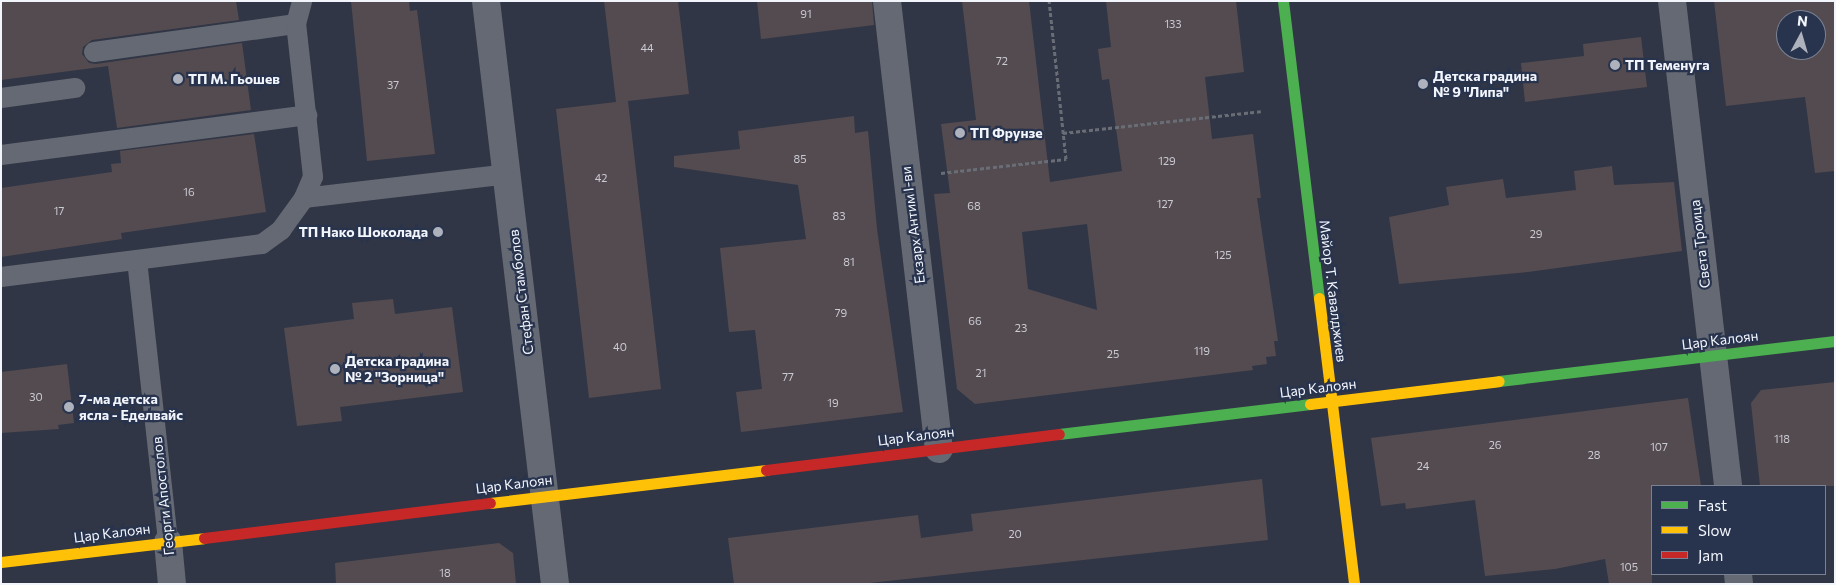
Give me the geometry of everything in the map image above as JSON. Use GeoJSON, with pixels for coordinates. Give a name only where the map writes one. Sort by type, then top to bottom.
{"type":"FeatureCollection","features":[{"type":"Feature","properties":{"kind":"street","name":"Стефан Стамболов"},"geometry":{"type":"LineString","coordinates":[[486,1],[555,584]]}},
{"type":"Feature","properties":{"kind":"street","name":"Екзарх Антим I-ви"},"geometry":{"type":"LineString","coordinates":[[887,1],[939,449]]}},
{"type":"Feature","properties":{"kind":"street","name":"Майор Т. Кавалджиев"},"geometry":{"type":"LineString","coordinates":[[1283,1],[1354,584]]}},
{"type":"Feature","properties":{"kind":"street","name":"Света Троица"},"geometry":{"type":"LineString","coordinates":[[1672,1],[1728,485]]}},
{"type":"Feature","properties":{"kind":"street","name":"Цар Калоян"},"geometry":{"type":"LineString","coordinates":[[1,562],[1835,340]]}},
{"type":"Feature","properties":{"kind":"street","name":"Георги Апостолов"},"geometry":{"type":"LineString","coordinates":[[168,542],[172,584]]}},
{"type":"Feature","properties":{"kind":"lane"},"geometry":{"type":"LineString","coordinates":[[1,277],[262,244],[281,230],[304,198],[313,177],[296,24],[302,1]]}},
{"type":"Feature","properties":{"kind":"lane"},"geometry":{"type":"LineString","coordinates":[[94,52],[296,24]]}},
{"type":"Feature","properties":{"kind":"lane"},"geometry":{"type":"LineString","coordinates":[[1,98],[75,88]]}},
{"type":"Feature","properties":{"kind":"lane"},"geometry":{"type":"LineString","coordinates":[[1,156],[307,115]]}},
{"type":"Feature","properties":{"kind":"lane"},"geometry":{"type":"LineString","coordinates":[[304,198],[507,174]]}},
{"type":"Feature","properties":{"kind":"lane","name":"Георги Апостолов"},"geometry":{"type":"LineString","coordinates":[[137,260],[168,542]]}},
{"type":"Feature","properties":{"kind":"path"},"geometry":{"type":"LineString","coordinates":[[908,176],[1066,159],[1049,1]]}},
{"type":"Feature","properties":{"kind":"path"},"geometry":{"type":"LineString","coordinates":[[1063,132],[1296,107]]}},
{"type":"Feature","properties":{"kind":"building"},"geometry":{"type":"Polygon","coordinates":[[[1,1],[236,1],[239,20],[92,40],[83,47],[82,54],[89,63],[96,64],[242,43],[251,110],[117,128],[108,66],[1,80],[1,1]]]}},
{"type":"Feature","properties":{"kind":"building"},"geometry":{"type":"Polygon","coordinates":[[[351,1],[409,1],[410,11],[417,10],[435,154],[367,161],[351,1]]]}},
{"type":"Feature","properties":{"kind":"building"},"geometry":{"type":"Polygon","coordinates":[[[604,1],[678,1],[689,94],[628,101],[661,389],[589,398],[556,109],[616,102],[604,1]]]}},
{"type":"Feature","properties":{"kind":"building"},"geometry":{"type":"Polygon","coordinates":[[[757,1],[872,1],[874,25],[761,39],[757,1]]]}},
{"type":"Feature","properties":{"kind":"building"},"geometry":{"type":"Polygon","coordinates":[[[962,1],[1029,1],[1050,182],[1122,171],[1109,79],[1102,80],[1098,49],[1111,47],[1106,1],[1236,1],[1244,72],[1205,77],[1212,139],[1253,134],[1261,198],[1257,198],[1278,341],[1274,341],[1276,356],[1266,357],[1267,364],[1252,366],[1253,370],[975,404],[957,389],[934,194],[950,193],[941,124],[976,120],[962,1]],[[1087,224],[1022,232],[1028,289],[1097,310],[1087,224]]]}},
{"type":"Feature","properties":{"kind":"building"},"geometry":{"type":"Polygon","coordinates":[[[1714,1],[1835,1],[1835,171],[1815,173],[1805,97],[1726,106],[1714,1]]]}},
{"type":"Feature","properties":{"kind":"building"},"geometry":{"type":"Polygon","coordinates":[[[1641,37],[1647,87],[1525,102],[1521,63],[1584,56],[1583,44],[1641,37]]]}},
{"type":"Feature","properties":{"kind":"building"},"geometry":{"type":"Polygon","coordinates":[[[854,116],[855,133],[868,131],[877,229],[903,412],[741,432],[736,392],[762,389],[755,330],[729,332],[720,248],[806,239],[798,185],[674,167],[674,156],[740,149],[738,131],[854,116]]]}},
{"type":"Feature","properties":{"kind":"building"},"geometry":{"type":"Polygon","coordinates":[[[254,134],[266,212],[121,233],[122,239],[1,257],[1,188],[112,172],[111,164],[121,163],[120,151],[254,134]]]}},
{"type":"Feature","properties":{"kind":"building"},"geometry":{"type":"Polygon","coordinates":[[[1612,166],[1614,185],[1674,182],[1682,251],[1528,272],[1399,284],[1389,217],[1449,205],[1446,187],[1503,179],[1506,198],[1576,190],[1574,171],[1612,166]]]}},
{"type":"Feature","properties":{"kind":"building"},"geometry":{"type":"Polygon","coordinates":[[[393,299],[395,314],[452,307],[463,392],[340,407],[342,421],[297,426],[284,328],[354,319],[352,303],[393,299]]]}},
{"type":"Feature","properties":{"kind":"building"},"geometry":{"type":"Polygon","coordinates":[[[67,364],[74,423],[58,425],[59,429],[1,433],[1,372],[67,364]]]}},
{"type":"Feature","properties":{"kind":"building"},"geometry":{"type":"Polygon","coordinates":[[[1835,382],[1835,486],[1760,485],[1751,403],[1761,390],[1835,382]]]}},
{"type":"Feature","properties":{"kind":"building"},"geometry":{"type":"Polygon","coordinates":[[[1688,398],[1701,485],[1651,485],[1652,584],[1609,584],[1605,559],[1555,569],[1485,576],[1475,500],[1406,509],[1405,503],[1381,506],[1371,438],[1688,398]]]}},
{"type":"Feature","properties":{"kind":"building"},"geometry":{"type":"Polygon","coordinates":[[[1262,479],[1268,540],[860,584],[734,584],[728,538],[918,515],[921,538],[973,531],[971,514],[1262,479]]]}},
{"type":"Feature","properties":{"kind":"building"},"geometry":{"type":"Polygon","coordinates":[[[499,543],[513,553],[516,584],[336,584],[335,563],[499,543]]]}},
{"type":"Feature","properties":{"kind":"traffic: fast"},"geometry":{"type":"LineString","coordinates":[[1283,1],[1319,298]]}},
{"type":"Feature","properties":{"kind":"traffic: fast"},"geometry":{"type":"LineString","coordinates":[[1499,381],[1835,341]]}},
{"type":"Feature","properties":{"kind":"traffic: fast"},"geometry":{"type":"LineString","coordinates":[[1059,434],[1310,404]]}},
{"type":"Feature","properties":{"kind":"traffic: slow"},"geometry":{"type":"LineString","coordinates":[[1319,298],[1354,584]]}},
{"type":"Feature","properties":{"kind":"traffic: slow"},"geometry":{"type":"LineString","coordinates":[[1310,404],[1499,381]]}},
{"type":"Feature","properties":{"kind":"traffic: slow"},"geometry":{"type":"LineString","coordinates":[[490,503],[766,470]]}},
{"type":"Feature","properties":{"kind":"traffic: slow"},"geometry":{"type":"LineString","coordinates":[[1,562],[204,538]]}},
{"type":"Feature","properties":{"kind":"traffic: jam"},"geometry":{"type":"LineString","coordinates":[[766,470],[1059,434]]}},
{"type":"Feature","properties":{"kind":"traffic: jam"},"geometry":{"type":"LineString","coordinates":[[204,538],[490,503]]}},
{"type":"Feature","properties":{"kind":"place","name":"ТП Теменуга"},"geometry":{"type":"Point","coordinates":[1615,65]}},
{"type":"Feature","properties":{"kind":"place","name":"ТП М. Гьошев"},"geometry":{"type":"Point","coordinates":[178,79]}},
{"type":"Feature","properties":{"kind":"place","name":"Детска градина № 9 \"Липа\""},"geometry":{"type":"Point","coordinates":[1423,84]}},
{"type":"Feature","properties":{"kind":"place","name":"ТП Фрунзе"},"geometry":{"type":"Point","coordinates":[960,133]}},
{"type":"Feature","properties":{"kind":"place","name":"ТП Нако Шоколада"},"geometry":{"type":"Point","coordinates":[438,232]}},
{"type":"Feature","properties":{"kind":"place","name":"Детска градина № 2 \"Зорница\""},"geometry":{"type":"Point","coordinates":[335,369]}},
{"type":"Feature","properties":{"kind":"place","name":"7-ма детска ясла - Еделвайс"},"geometry":{"type":"Point","coordinates":[69,407]}}]}
